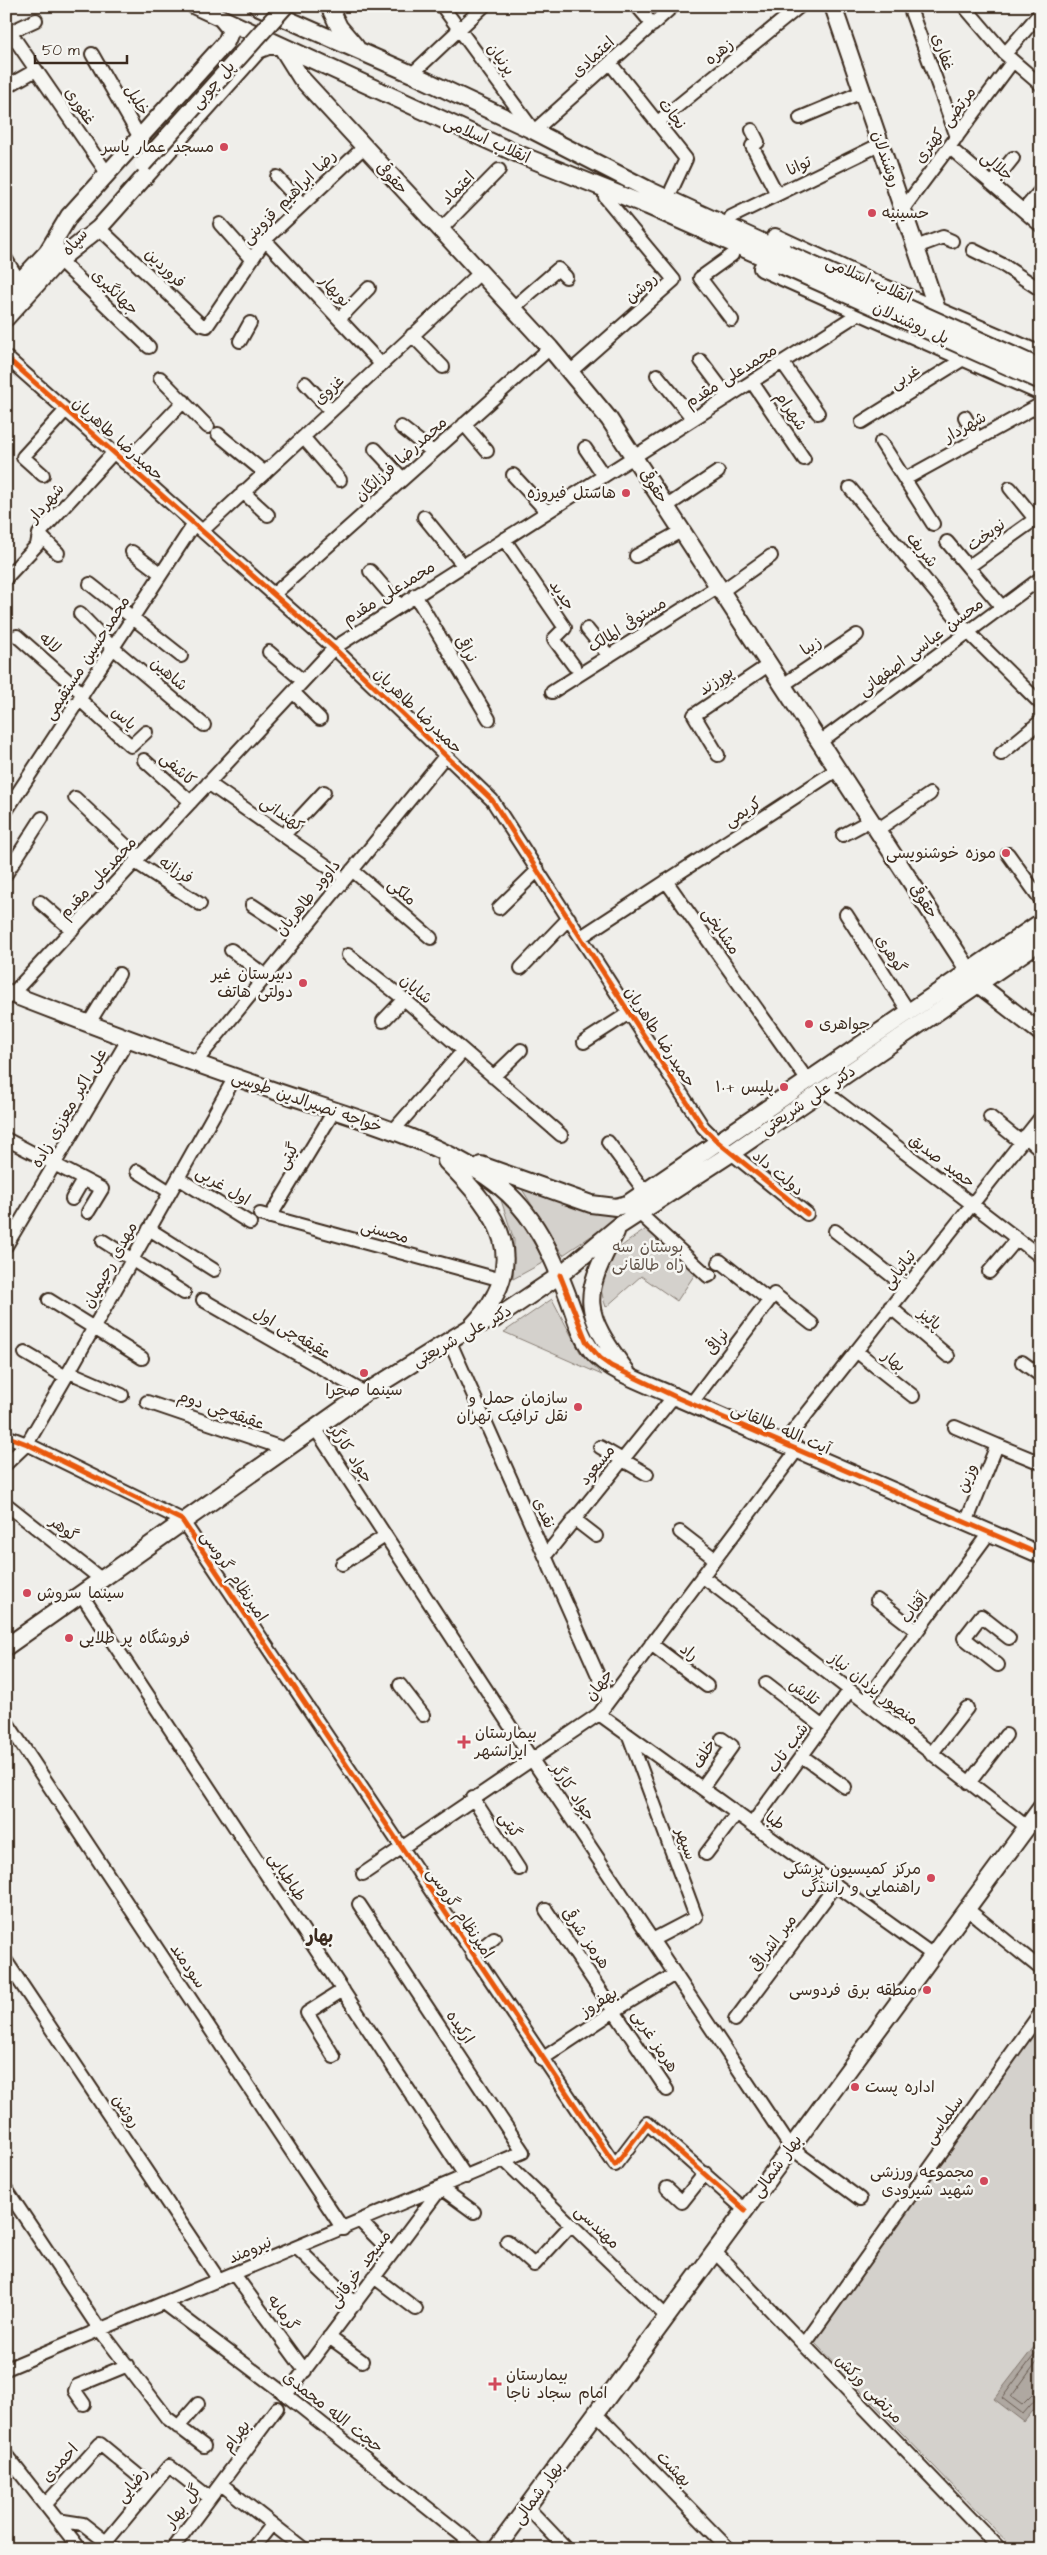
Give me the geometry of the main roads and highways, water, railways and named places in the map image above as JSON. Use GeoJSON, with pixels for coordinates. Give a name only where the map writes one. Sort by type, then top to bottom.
{"type":"FeatureCollection","features":[{"type":"Feature","properties":{"kind":"main road","name":"انقلاب اسلامی"},"geometry":{"type":"LineString","coordinates":[[195,6],[511,151],[604,197],[1041,392]]}},
{"type":"Feature","properties":{"kind":"main road","name":"انقلاب اسلامی"},"geometry":{"type":"LineString","coordinates":[[258,6],[412,74],[534,131],[784,259]]}},
{"type":"Feature","properties":{"kind":"main road"},"geometry":{"type":"LineString","coordinates":[[272,6],[281,11],[292,6]]}},
{"type":"Feature","properties":{"kind":"main road","name":"پل چوبی"},"geometry":{"type":"LineString","coordinates":[[138,161],[272,6]]}},
{"type":"Feature","properties":{"kind":"main road","name":"پل چوبی"},"geometry":{"type":"LineString","coordinates":[[138,161],[284,6]]}},
{"type":"Feature","properties":{"kind":"main road"},"geometry":{"type":"LineString","coordinates":[[329,6],[339,27],[359,51]]}},
{"type":"Feature","properties":{"kind":"main road","name":"روشندلان"},"geometry":{"type":"LineString","coordinates":[[833,6],[939,311],[947,349]]}},
{"type":"Feature","properties":{"kind":"main road"},"geometry":{"type":"LineString","coordinates":[[53,256],[69,216],[212,55],[226,42],[231,30],[219,17]]}},
{"type":"Feature","properties":{"kind":"main road"},"geometry":{"type":"LineString","coordinates":[[212,55],[228,44],[234,44],[241,50],[242,58],[235,74]]}},
{"type":"Feature","properties":{"kind":"main road"},"geometry":{"type":"LineString","coordinates":[[53,256],[99,228],[258,50],[268,46],[281,46]]}},
{"type":"Feature","properties":{"kind":"main road","name":"حقوقی"},"geometry":{"type":"LineString","coordinates":[[281,46],[301,78],[550,348],[609,419],[635,456],[974,977],[1041,1033]]}},
{"type":"Feature","properties":{"kind":"main road","name":"انقلاب اسلامی"},"geometry":{"type":"LineString","coordinates":[[534,131],[672,189],[885,288],[1041,355]]}},
{"type":"Feature","properties":{"kind":"main road","name":"انقلاب اسلامی"},"geometry":{"type":"LineString","coordinates":[[511,151],[784,259]]}},
{"type":"Feature","properties":{"kind":"main road","name":"سپاه"},"geometry":{"type":"LineString","coordinates":[[6,318],[53,256],[138,161]]}},
{"type":"Feature","properties":{"kind":"main road","name":"سپاه"},"geometry":{"type":"LineString","coordinates":[[6,296],[19,281],[53,256]]}},
{"type":"Feature","properties":{"kind":"main road","name":"پل روشندلان"},"geometry":{"type":"LineString","coordinates":[[784,259],[1041,368]]}},
{"type":"Feature","properties":{"kind":"main road","name":"پل روشندلان"},"geometry":{"type":"LineString","coordinates":[[784,259],[1041,380]]}},
{"type":"Feature","properties":{"kind":"main road"},"geometry":{"type":"LineString","coordinates":[[868,315],[890,318],[900,311],[899,299],[885,288]]}},
{"type":"Feature","properties":{"kind":"main road"},"geometry":{"type":"LineString","coordinates":[[964,358],[960,347],[962,338],[969,331],[980,329]]}},
{"type":"Feature","properties":{"kind":"main road","name":"دکتر علی شریعتی"},"geometry":{"type":"LineString","coordinates":[[6,1646],[182,1520],[365,1393],[449,1340],[472,1327],[495,1319],[560,1275],[619,1226],[733,1152],[823,1090],[974,977],[1041,922]]}},
{"type":"Feature","properties":{"kind":"main road","name":"دکتر علی شریعتی"},"geometry":{"type":"LineString","coordinates":[[432,1147],[521,1180],[604,1207],[627,1204],[646,1193],[909,1012],[1041,941]]}},
{"type":"Feature","properties":{"kind":"main road","name":"خواجه نصیرالدین طوسی"},"geometry":{"type":"LineString","coordinates":[[9,993],[195,1063],[432,1147],[485,1176],[509,1193],[543,1237],[560,1275]]}},
{"type":"Feature","properties":{"kind":"main road"},"geometry":{"type":"LineString","coordinates":[[432,1147],[477,1192],[493,1217],[504,1248],[505,1266],[502,1280],[492,1299],[472,1327]]}},
{"type":"Feature","properties":{"kind":"main road"},"geometry":{"type":"LineString","coordinates":[[619,1226],[598,1266],[590,1295],[594,1322],[603,1339],[629,1375]]}},
{"type":"Feature","properties":{"kind":"main road","name":"آیت الله طالقانی"},"geometry":{"type":"LineString","coordinates":[[560,1275],[587,1343],[600,1358],[629,1375],[691,1404],[1041,1555]]}},
{"type":"Feature","properties":{"kind":"main road","name":"بهار شمالی"},"geometry":{"type":"LineString","coordinates":[[496,2549],[1041,1808]]}},
{"type":"Feature","properties":{"kind":"water"},"geometry":{"type":"Polygon","coordinates":[[[1041,2338],[1041,2401],[1024,2422],[994,2399],[1041,2338]]]}},
{"type":"Feature","properties":{"kind":"place","name":"مسجد عمار یاسر"},"geometry":{"type":"Point","coordinates":[224,147]}},
{"type":"Feature","properties":{"kind":"place","name":"حسینیه"},"geometry":{"type":"Point","coordinates":[872,213]}},
{"type":"Feature","properties":{"kind":"place","name":"هاستل فیروزه"},"geometry":{"type":"Point","coordinates":[626,493]}},
{"type":"Feature","properties":{"kind":"place","name":"موزه خوشنویسی"},"geometry":{"type":"Point","coordinates":[1006,853]}},
{"type":"Feature","properties":{"kind":"place","name":"دبیرستان غیر دولتی هاتف"},"geometry":{"type":"Point","coordinates":[303,983]}},
{"type":"Feature","properties":{"kind":"place","name":"جواهری"},"geometry":{"type":"Point","coordinates":[809,1024]}},
{"type":"Feature","properties":{"kind":"place","name":"پلیس +۱۰"},"geometry":{"type":"Point","coordinates":[784,1087]}},
{"type":"Feature","properties":{"kind":"place","name":"سینما صحرا"},"geometry":{"type":"Point","coordinates":[364,1373]}},
{"type":"Feature","properties":{"kind":"place","name":"سازمان حمل و نقل ترافیک تهران"},"geometry":{"type":"Point","coordinates":[578,1407]}},
{"type":"Feature","properties":{"kind":"place","name":"سینما سروش"},"geometry":{"type":"Point","coordinates":[27,1593]}},
{"type":"Feature","properties":{"kind":"place","name":"فروشگاه پر طلایی"},"geometry":{"type":"Point","coordinates":[69,1638]}},
{"type":"Feature","properties":{"kind":"place","name":"بیمارستان ایرانشهر"},"geometry":{"type":"Point","coordinates":[464,1742]}},
{"type":"Feature","properties":{"kind":"place","name":"مرکز کمیسیون پزشکی راهنمایی و رانندگی"},"geometry":{"type":"Point","coordinates":[931,1878]}},
{"type":"Feature","properties":{"kind":"place","name":"منطقه برق فردوسی"},"geometry":{"type":"Point","coordinates":[927,1990]}},
{"type":"Feature","properties":{"kind":"place","name":"اداره پست"},"geometry":{"type":"Point","coordinates":[855,2087]}},
{"type":"Feature","properties":{"kind":"place","name":"مجموعه ورزشی شهید شیرودی"},"geometry":{"type":"Point","coordinates":[984,2181]}},
{"type":"Feature","properties":{"kind":"place","name":"بیمارستان امام سجاد ناجا"},"geometry":{"type":"Point","coordinates":[495,2384]}},
{"type":"Feature","properties":{"kind":"district","name":"بهار"},"geometry":{"type":"Point","coordinates":[320,1936]}},
{"type":"Feature","properties":{"kind":"park label","name":"بوستان سه راه طالقانی"},"geometry":{"type":"Point","coordinates":[648,1256]}}]}
